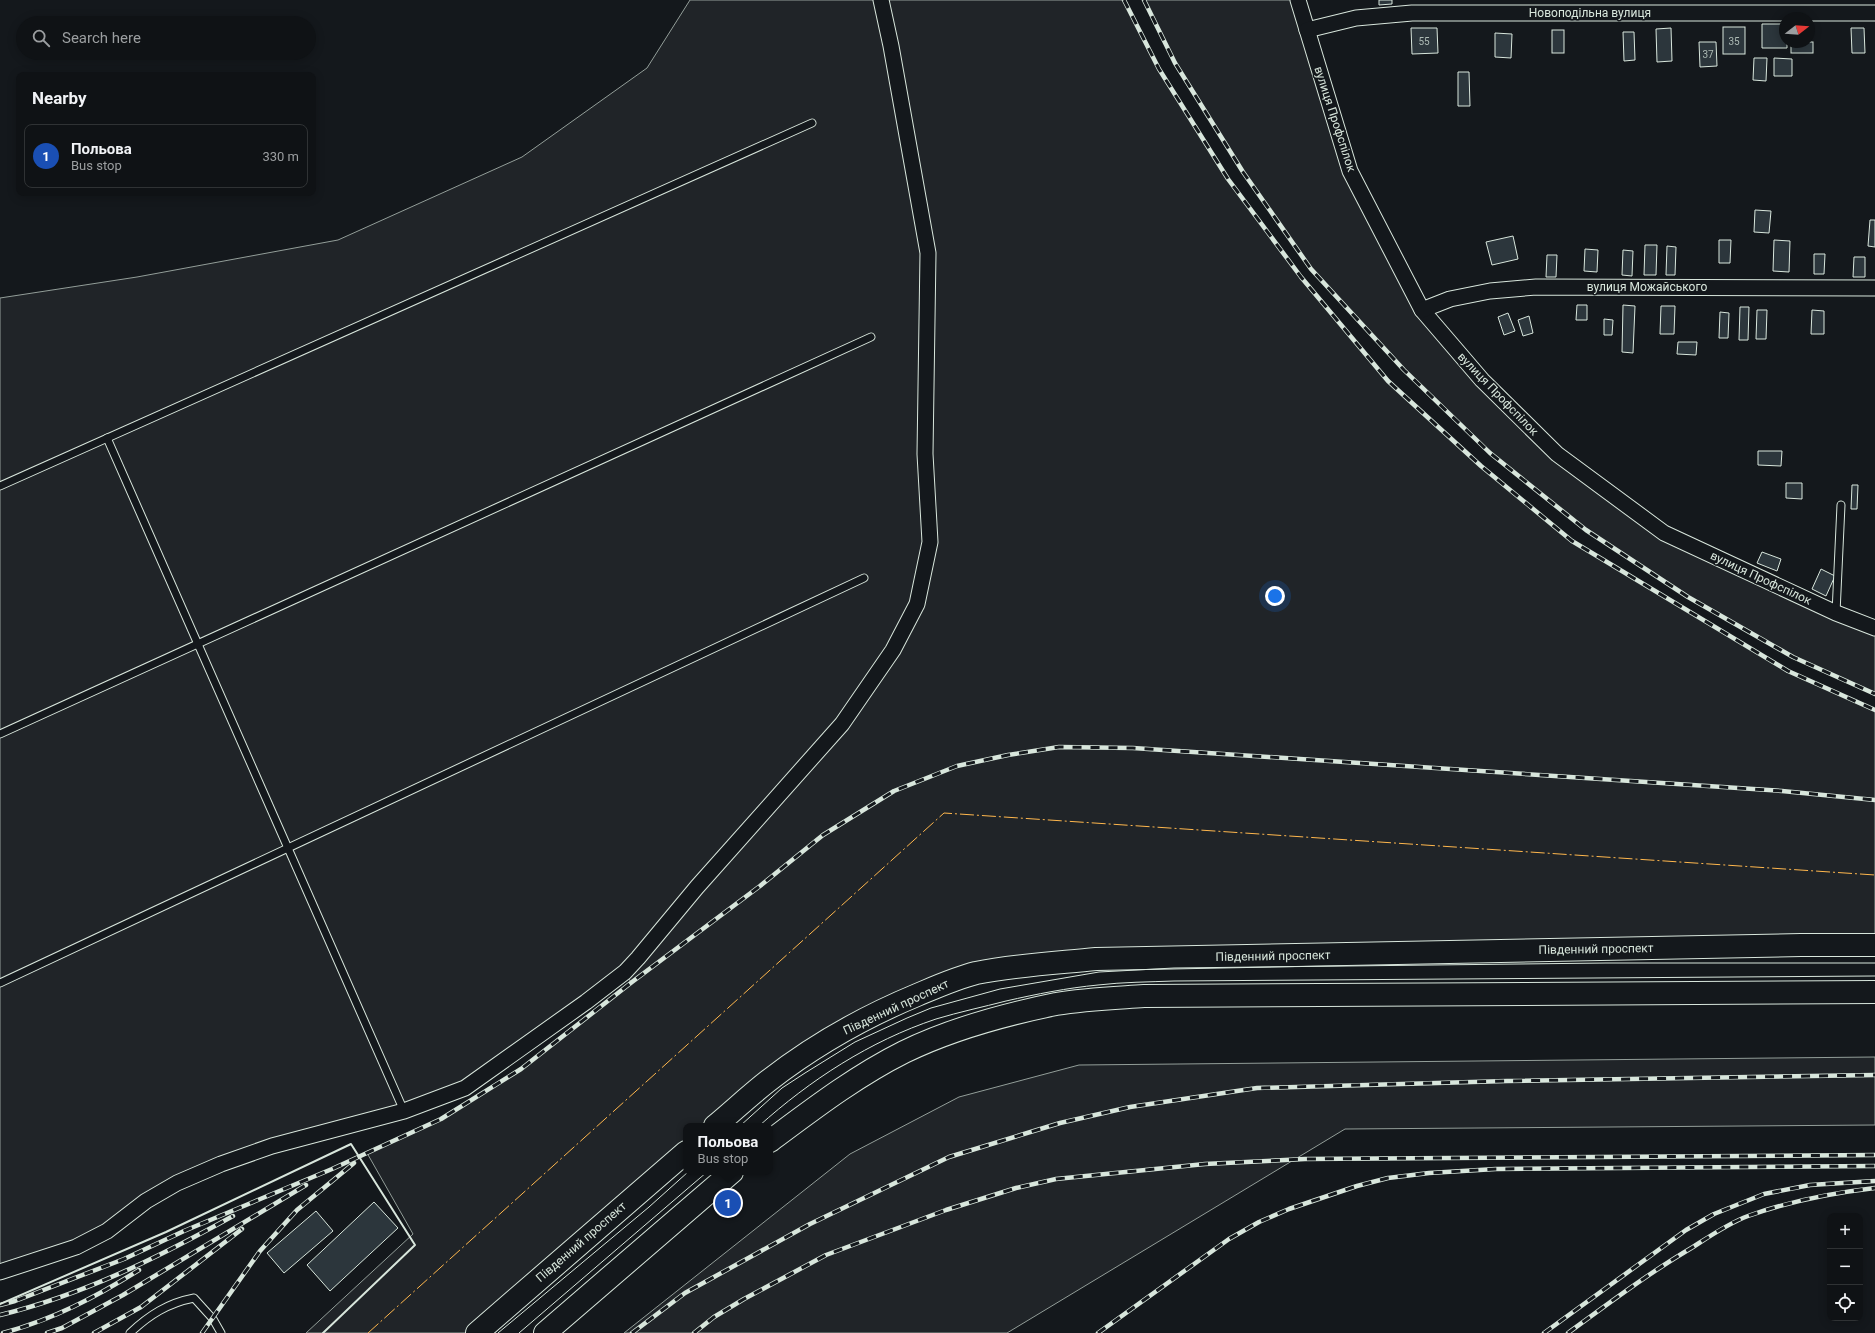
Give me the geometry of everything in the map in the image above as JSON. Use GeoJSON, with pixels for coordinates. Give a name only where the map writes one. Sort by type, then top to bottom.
{"type":"FeatureCollection","features":[{"type":"Feature","properties":{"kind":"main road","name":"Південний проспект"},"geometry":{"type":"LineString","coordinates":[[719,1123],[769,1080],[830,1039],[862,1020],[904,1000],[976,973],[1035,964],[1096,959],[1793,945],[1875,945]]}},
{"type":"Feature","properties":{"kind":"main road"},"geometry":{"type":"LineString","coordinates":[[773,1139],[835,1093],[904,1052],[945,1035],[1017,1013],[1058,1004],[1144,996],[1875,992]]}},
{"type":"Feature","properties":{"kind":"main road","name":"Південний проспект"},"geometry":{"type":"LineString","coordinates":[[477,1333],[683,1155]]}},
{"type":"Feature","properties":{"kind":"main road"},"geometry":{"type":"LineString","coordinates":[[546,1333],[729,1175]]}},
{"type":"Feature","properties":{"kind":"street"},"geometry":{"type":"LineString","coordinates":[[0,1272],[76,1247],[107,1231],[146,1201],[177,1183],[221,1164],[272,1146],[404,1111],[465,1088],[586,1002],[625,972],[842,724],[893,650],[917,604],[930,542],[925,454],[928,253],[882,0]]}},
{"type":"Feature","properties":{"kind":"street","name":"вулиця Профспілок"},"geometry":{"type":"LineString","coordinates":[[1298,0],[1350,171],[1422,310],[1482,380],[1557,454],[1664,533],[1836,613],[1875,628]]}},
{"type":"Feature","properties":{"kind":"street","name":"Новоподільна вулиця"},"geometry":{"type":"LineString","coordinates":[[1307,30],[1356,18],[1412,13],[1875,13]]}},
{"type":"Feature","properties":{"kind":"street","name":"вулиця Можайського"},"geometry":{"type":"LineString","coordinates":[[1422,310],[1457,298],[1490,291],[1536,287],[1875,288]]}},
{"type":"Feature","properties":{"kind":"lane"},"geometry":{"type":"LineString","coordinates":[[0,486],[812,123]]}},
{"type":"Feature","properties":{"kind":"lane"},"geometry":{"type":"LineString","coordinates":[[0,734],[871,337]]}},
{"type":"Feature","properties":{"kind":"lane"},"geometry":{"type":"LineString","coordinates":[[107,438],[404,1111]]}},
{"type":"Feature","properties":{"kind":"lane"},"geometry":{"type":"LineString","coordinates":[[1836,613],[1841,505]]}},
{"type":"Feature","properties":{"kind":"lane"},"geometry":{"type":"LineString","coordinates":[[0,983],[864,578]]}},
{"type":"Feature","properties":{"kind":"lane"},"geometry":{"type":"LineString","coordinates":[[130,1333],[147,1317],[177,1302],[194,1298],[213,1319],[221,1333]]}},
{"type":"Feature","properties":{"kind":"shaded area"},"geometry":{"type":"Polygon","coordinates":[[[690,0],[1124,0],[1159,69],[1228,179],[1301,277],[1388,381],[1481,466],[1572,541],[1788,671],[1875,710],[1875,945],[1035,964],[904,1001],[720,1123],[683,1123],[683,1155],[477,1333],[306,1333],[413,1234],[367,1153],[441,1119],[521,1069],[631,982],[624,972],[465,1088],[221,1164],[107,1231],[0,1272],[0,298],[137,277],[338,240],[522,157],[647,68],[690,0]]]}},
{"type":"Feature","properties":{"kind":"shaded area"},"geometry":{"type":"Polygon","coordinates":[[[1144,0],[1298,0],[1350,171],[1422,310],[1557,454],[1664,533],[1875,628],[1875,694],[1793,657],[1688,597],[1586,530],[1490,453],[1404,370],[1311,269],[1243,172],[1175,63],[1144,0]]]}},
{"type":"Feature","properties":{"kind":"shaded area"},"geometry":{"type":"Polygon","coordinates":[[[1875,1057],[1875,1125],[1345,1129],[1007,1333],[624,1333],[850,1154],[959,1097],[1079,1065],[1875,1057]]]}},
{"type":"Feature","properties":{"kind":"building"},"geometry":{"type":"Polygon","coordinates":[[[1379,0],[1392,0],[1392,4],[1379,5],[1379,0]]]}},
{"type":"Feature","properties":{"kind":"building"},"geometry":{"type":"Polygon","coordinates":[[[1762,24],[1779,24],[1779,48],[1762,48],[1762,24]]]}},
{"type":"Feature","properties":{"kind":"building"},"geometry":{"type":"Polygon","coordinates":[[[1723,27],[1745,27],[1745,54],[1723,54],[1723,27]]]}},
{"type":"Feature","properties":{"kind":"building"},"geometry":{"type":"Polygon","coordinates":[[[1411,28],[1437,28],[1438,53],[1412,54],[1411,28]]]}},
{"type":"Feature","properties":{"kind":"building"},"geometry":{"type":"Polygon","coordinates":[[[1671,28],[1672,61],[1657,62],[1656,29],[1671,28]]]}},
{"type":"Feature","properties":{"kind":"building"},"geometry":{"type":"Polygon","coordinates":[[[1851,28],[1864,28],[1865,53],[1852,53],[1851,28]]]}},
{"type":"Feature","properties":{"kind":"building"},"geometry":{"type":"Polygon","coordinates":[[[1552,30],[1564,30],[1564,53],[1552,53],[1552,30]]]}},
{"type":"Feature","properties":{"kind":"building"},"geometry":{"type":"Polygon","coordinates":[[[1623,32],[1634,32],[1635,60],[1624,61],[1623,32]]]}},
{"type":"Feature","properties":{"kind":"building"},"geometry":{"type":"Polygon","coordinates":[[[1495,33],[1512,34],[1511,58],[1495,57],[1495,33]]]}},
{"type":"Feature","properties":{"kind":"building"},"geometry":{"type":"Polygon","coordinates":[[[1699,42],[1716,42],[1717,66],[1700,67],[1699,42]]]}},
{"type":"Feature","properties":{"kind":"building"},"geometry":{"type":"Polygon","coordinates":[[[1791,48],[1813,48],[1813,53],[1791,53],[1791,48]]]}},
{"type":"Feature","properties":{"kind":"building"},"geometry":{"type":"Polygon","coordinates":[[[1754,58],[1767,58],[1766,81],[1753,80],[1754,58]]]}},
{"type":"Feature","properties":{"kind":"building"},"geometry":{"type":"Polygon","coordinates":[[[1774,58],[1792,59],[1792,76],[1774,76],[1774,58]]]}},
{"type":"Feature","properties":{"kind":"building"},"geometry":{"type":"Polygon","coordinates":[[[1458,72],[1469,72],[1470,106],[1458,106],[1458,72]]]}},
{"type":"Feature","properties":{"kind":"building"},"geometry":{"type":"Polygon","coordinates":[[[1755,210],[1771,211],[1769,233],[1754,232],[1755,210]]]}},
{"type":"Feature","properties":{"kind":"building"},"geometry":{"type":"Polygon","coordinates":[[[1870,220],[1875,220],[1875,247],[1868,246],[1870,220]]]}},
{"type":"Feature","properties":{"kind":"building"},"geometry":{"type":"Polygon","coordinates":[[[1513,236],[1518,259],[1492,265],[1486,242],[1513,236]]]}},
{"type":"Feature","properties":{"kind":"building"},"geometry":{"type":"Polygon","coordinates":[[[1719,240],[1731,240],[1730,263],[1719,263],[1719,240]]]}},
{"type":"Feature","properties":{"kind":"building"},"geometry":{"type":"Polygon","coordinates":[[[1774,240],[1790,241],[1789,272],[1773,271],[1774,240]]]}},
{"type":"Feature","properties":{"kind":"building"},"geometry":{"type":"Polygon","coordinates":[[[1645,245],[1657,245],[1656,275],[1644,275],[1645,245]]]}},
{"type":"Feature","properties":{"kind":"building"},"geometry":{"type":"Polygon","coordinates":[[[1667,246],[1676,247],[1675,275],[1666,275],[1667,246]]]}},
{"type":"Feature","properties":{"kind":"building"},"geometry":{"type":"Polygon","coordinates":[[[1585,249],[1598,250],[1597,272],[1584,271],[1585,249]]]}},
{"type":"Feature","properties":{"kind":"building"},"geometry":{"type":"Polygon","coordinates":[[[1623,250],[1633,251],[1632,276],[1622,275],[1623,250]]]}},
{"type":"Feature","properties":{"kind":"building"},"geometry":{"type":"Polygon","coordinates":[[[1814,254],[1825,254],[1824,274],[1814,274],[1814,254]]]}},
{"type":"Feature","properties":{"kind":"building"},"geometry":{"type":"Polygon","coordinates":[[[1547,255],[1557,255],[1556,277],[1546,277],[1547,255]]]}},
{"type":"Feature","properties":{"kind":"building"},"geometry":{"type":"Polygon","coordinates":[[[1854,257],[1865,257],[1865,277],[1853,277],[1854,257]]]}},
{"type":"Feature","properties":{"kind":"building"},"geometry":{"type":"Polygon","coordinates":[[[1577,305],[1587,305],[1587,320],[1576,320],[1577,305]]]}},
{"type":"Feature","properties":{"kind":"building"},"geometry":{"type":"Polygon","coordinates":[[[1623,305],[1635,306],[1633,353],[1622,352],[1623,305]]]}},
{"type":"Feature","properties":{"kind":"building"},"geometry":{"type":"Polygon","coordinates":[[[1661,306],[1675,306],[1674,334],[1660,334],[1661,306]]]}},
{"type":"Feature","properties":{"kind":"building"},"geometry":{"type":"Polygon","coordinates":[[[1740,307],[1749,307],[1748,340],[1739,340],[1740,307]]]}},
{"type":"Feature","properties":{"kind":"building"},"geometry":{"type":"Polygon","coordinates":[[[1757,310],[1767,310],[1766,339],[1756,339],[1757,310]]]}},
{"type":"Feature","properties":{"kind":"building"},"geometry":{"type":"Polygon","coordinates":[[[1812,310],[1824,311],[1824,334],[1811,334],[1812,310]]]}},
{"type":"Feature","properties":{"kind":"building"},"geometry":{"type":"Polygon","coordinates":[[[1720,312],[1729,313],[1728,338],[1719,338],[1720,312]]]}},
{"type":"Feature","properties":{"kind":"building"},"geometry":{"type":"Polygon","coordinates":[[[1508,313],[1515,331],[1504,335],[1498,317],[1508,313]]]}},
{"type":"Feature","properties":{"kind":"building"},"geometry":{"type":"Polygon","coordinates":[[[1529,316],[1533,333],[1523,336],[1518,320],[1529,316]]]}},
{"type":"Feature","properties":{"kind":"building"},"geometry":{"type":"Polygon","coordinates":[[[1604,319],[1613,320],[1612,335],[1604,335],[1604,319]]]}},
{"type":"Feature","properties":{"kind":"building"},"geometry":{"type":"Polygon","coordinates":[[[1678,342],[1697,342],[1696,355],[1677,354],[1678,342]]]}},
{"type":"Feature","properties":{"kind":"building"},"geometry":{"type":"Polygon","coordinates":[[[1758,451],[1782,451],[1781,466],[1758,465],[1758,451]]]}},
{"type":"Feature","properties":{"kind":"building"},"geometry":{"type":"Polygon","coordinates":[[[1786,483],[1802,483],[1802,499],[1786,498],[1786,483]]]}},
{"type":"Feature","properties":{"kind":"building"},"geometry":{"type":"Polygon","coordinates":[[[1852,485],[1858,485],[1857,509],[1851,509],[1852,485]]]}},
{"type":"Feature","properties":{"kind":"building"},"geometry":{"type":"Polygon","coordinates":[[[1762,552],[1781,559],[1777,571],[1757,563],[1762,552]]]}},
{"type":"Feature","properties":{"kind":"building"},"geometry":{"type":"Polygon","coordinates":[[[1821,569],[1835,576],[1826,596],[1812,589],[1821,569]]]}},
{"type":"Feature","properties":{"kind":"building"},"geometry":{"type":"Polygon","coordinates":[[[374,1202],[398,1228],[330,1291],[307,1265],[374,1202]]]}},
{"type":"Feature","properties":{"kind":"building"},"geometry":{"type":"Polygon","coordinates":[[[316,1211],[333,1231],[284,1273],[267,1253],[316,1211]]]}},
{"type":"Feature","properties":{"kind":"tram line"},"geometry":{"type":"LineString","coordinates":[[743,1123],[782,1088],[805,1073],[855,1042],[907,1018],[931,1008],[1000,989],[1099,972],[1174,968],[1606,963],[1875,963]]}},
{"type":"Feature","properties":{"kind":"tram line"},"geometry":{"type":"LineString","coordinates":[[763,1123],[799,1093],[864,1050],[912,1028],[945,1016],[1006,1001],[1075,988],[1117,983],[1174,981],[1875,976]]}},
{"type":"Feature","properties":{"kind":"tram line"},"geometry":{"type":"LineString","coordinates":[[498,1333],[649,1207],[685,1175]]}},
{"type":"Feature","properties":{"kind":"tram line"},"geometry":{"type":"LineString","coordinates":[[519,1333],[703,1175]]}},
{"type":"Feature","properties":{"kind":"railway"},"geometry":{"type":"LineString","coordinates":[[1124,0],[1159,69],[1228,179],[1301,277],[1388,381],[1481,466],[1572,541],[1788,671],[1875,710]]}},
{"type":"Feature","properties":{"kind":"railway"},"geometry":{"type":"LineString","coordinates":[[1144,0],[1175,63],[1243,172],[1311,269],[1404,370],[1490,453],[1586,530],[1688,597],[1793,657],[1875,694]]}},
{"type":"Feature","properties":{"kind":"railway"},"geometry":{"type":"LineString","coordinates":[[0,1305],[15,1301],[124,1259],[184,1231],[332,1169],[441,1119],[521,1069],[632,982],[760,886],[823,835],[894,791],[957,766],[1008,755],[1059,747],[1133,748],[1782,791],[1875,800]]}},
{"type":"Feature","properties":{"kind":"railway"},"geometry":{"type":"LineString","coordinates":[[632,1333],[685,1293],[810,1224],[949,1157],[1060,1123],[1130,1107],[1257,1088],[1507,1081],[1875,1075]]}},
{"type":"Feature","properties":{"kind":"railway"},"geometry":{"type":"LineString","coordinates":[[694,1333],[714,1317],[744,1299],[826,1255],[946,1210],[1016,1188],[1056,1179],[1205,1164],[1305,1159],[1875,1155]]}},
{"type":"Feature","properties":{"kind":"railway"},"geometry":{"type":"LineString","coordinates":[[202,1333],[260,1251],[297,1210],[354,1163]]}},
{"type":"Feature","properties":{"kind":"railway"},"geometry":{"type":"LineString","coordinates":[[1098,1333],[1229,1239],[1259,1222],[1289,1209],[1357,1186],[1388,1178],[1429,1173],[1496,1169],[1875,1166]]}},
{"type":"Feature","properties":{"kind":"railway"},"geometry":{"type":"LineString","coordinates":[[1544,1333],[1686,1230],[1714,1214],[1764,1194],[1810,1185],[1875,1181]]}},
{"type":"Feature","properties":{"kind":"railway"},"geometry":{"type":"LineString","coordinates":[[47,1333],[62,1328],[123,1295],[306,1185]]}},
{"type":"Feature","properties":{"kind":"railway"},"geometry":{"type":"LineString","coordinates":[[1568,1333],[1629,1288],[1734,1222],[1748,1216],[1795,1202],[1843,1192],[1875,1188]]}},
{"type":"Feature","properties":{"kind":"railway"},"geometry":{"type":"LineString","coordinates":[[0,1315],[31,1307],[91,1286],[149,1260],[233,1216]]}},
{"type":"Feature","properties":{"kind":"railway"},"geometry":{"type":"LineString","coordinates":[[94,1333],[141,1307],[242,1229]]}},
{"type":"Feature","properties":{"kind":"railway"},"geometry":{"type":"LineString","coordinates":[[3,1333],[39,1321],[73,1307],[90,1299],[139,1270]]}},
{"type":"Feature","properties":{"kind":"wall"},"geometry":{"type":"LineString","coordinates":[[0,1304],[166,1232],[351,1144],[415,1245],[323,1333]]}},
{"type":"Feature","properties":{"kind":"power"},"geometry":{"type":"LineString","coordinates":[[368,1333],[944,813],[1875,875]]}},
{"type":"Feature","properties":{"kind":"place","name":"Польова"},"geometry":{"type":"Point","coordinates":[728,1203]}}]}
